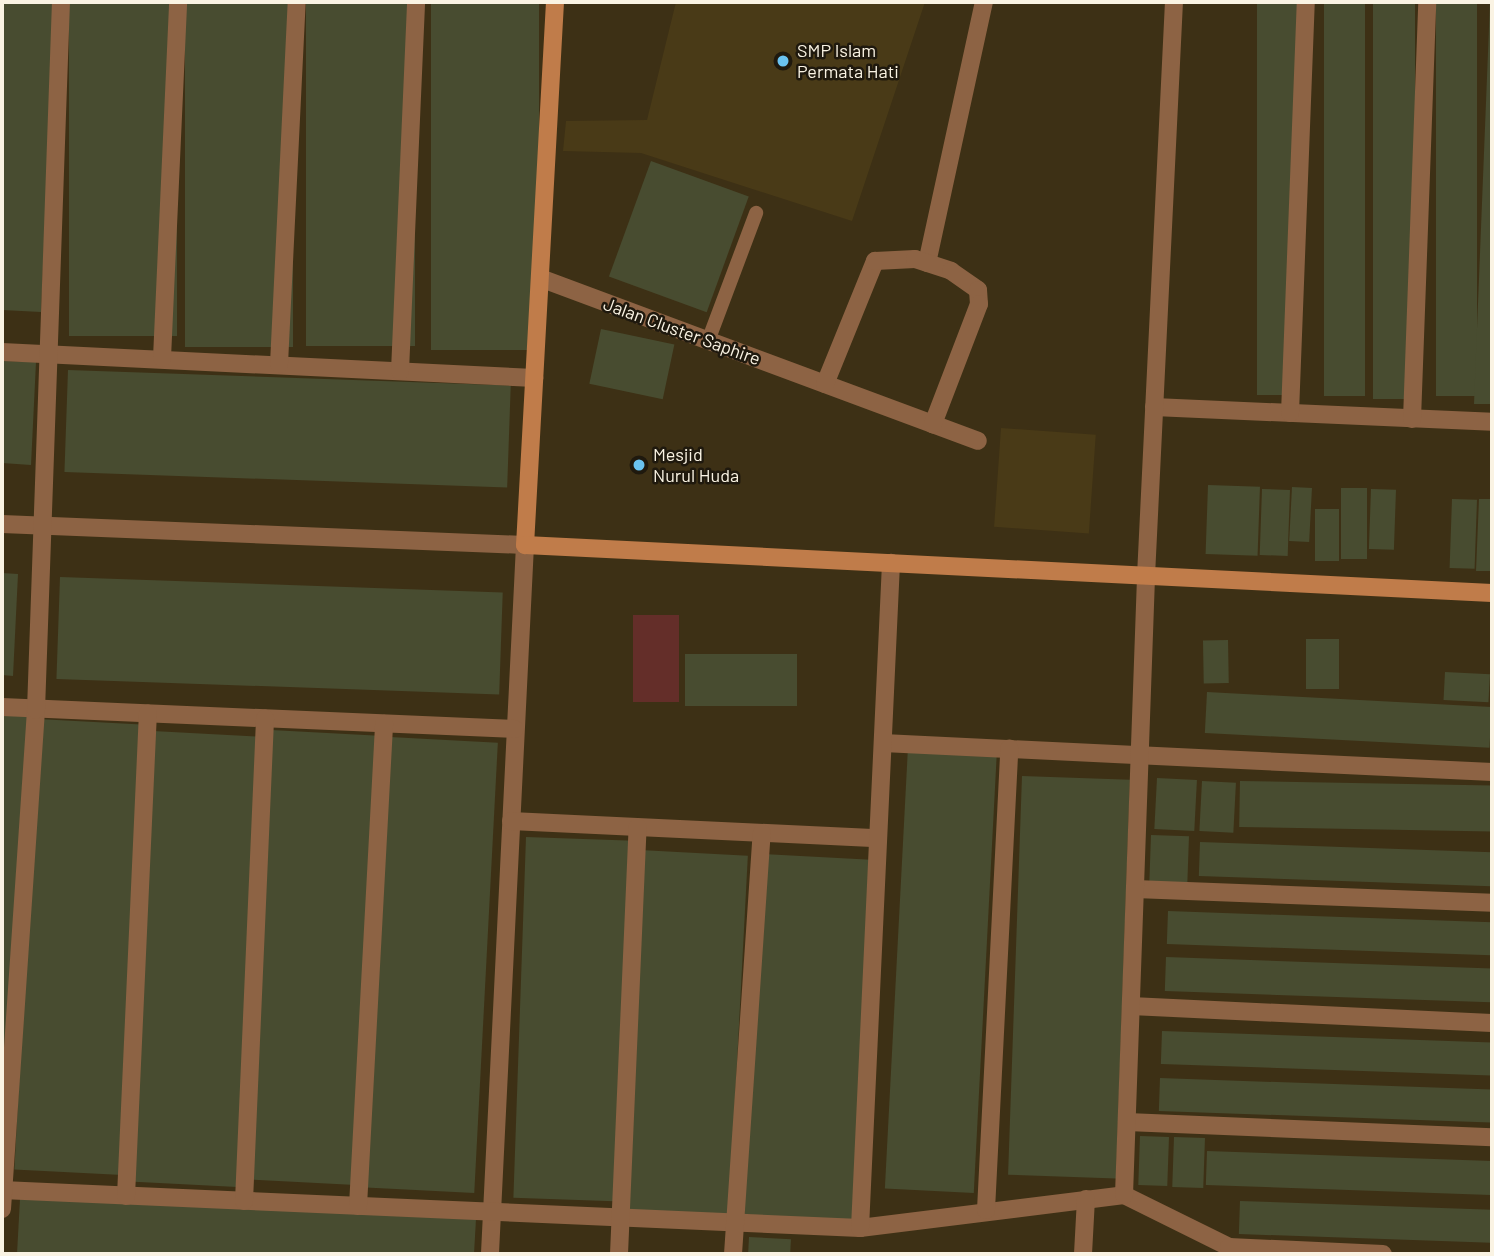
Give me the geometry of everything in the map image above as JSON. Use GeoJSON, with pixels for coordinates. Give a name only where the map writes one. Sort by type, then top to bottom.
{"type":"FeatureCollection","features":[{"type":"Feature","properties":{"kind":"street"},"geometry":{"type":"LineString","coordinates":[[2,1209],[36,710],[61,2]]}},
{"type":"Feature","properties":{"kind":"street"},"geometry":{"type":"LineString","coordinates":[[162,358],[178,2]]}},
{"type":"Feature","properties":{"kind":"street"},"geometry":{"type":"LineString","coordinates":[[279,365],[297,2]]}},
{"type":"Feature","properties":{"kind":"street"},"geometry":{"type":"LineString","coordinates":[[400,371],[416,2]]}},
{"type":"Feature","properties":{"kind":"street"},"geometry":{"type":"LineString","coordinates":[[490,1254],[515,729],[555,2]]}},
{"type":"Feature","properties":{"kind":"street"},"geometry":{"type":"LineString","coordinates":[[927,263],[984,2]]}},
{"type":"Feature","properties":{"kind":"street"},"geometry":{"type":"LineString","coordinates":[[1124,1195],[1146,576],[1174,2]]}},
{"type":"Feature","properties":{"kind":"street"},"geometry":{"type":"LineString","coordinates":[[1290,413],[1306,2]]}},
{"type":"Feature","properties":{"kind":"street"},"geometry":{"type":"LineString","coordinates":[[1412,419],[1427,2]]}},
{"type":"Feature","properties":{"kind":"street"},"geometry":{"type":"LineString","coordinates":[[825,384],[875,261],[896,257],[927,263],[970,281],[978,290],[979,304],[933,424]]}},
{"type":"Feature","properties":{"kind":"street","name":"Jalan Cluster Saphire"},"geometry":{"type":"LineString","coordinates":[[540,278],[978,441]]}},
{"type":"Feature","properties":{"kind":"street"},"geometry":{"type":"LineString","coordinates":[[2,352],[534,378]]}},
{"type":"Feature","properties":{"kind":"street"},"geometry":{"type":"LineString","coordinates":[[1154,407],[1492,422]]}},
{"type":"Feature","properties":{"kind":"street"},"geometry":{"type":"LineString","coordinates":[[2,524],[525,545],[1492,593]]}},
{"type":"Feature","properties":{"kind":"street"},"geometry":{"type":"LineString","coordinates":[[860,1228],[891,564]]}},
{"type":"Feature","properties":{"kind":"street"},"geometry":{"type":"LineString","coordinates":[[2,707],[515,729]]}},
{"type":"Feature","properties":{"kind":"street"},"geometry":{"type":"LineString","coordinates":[[126,1196],[148,713]]}},
{"type":"Feature","properties":{"kind":"street"},"geometry":{"type":"LineString","coordinates":[[244,1201],[265,718]]}},
{"type":"Feature","properties":{"kind":"street"},"geometry":{"type":"LineString","coordinates":[[358,1206],[384,724]]}},
{"type":"Feature","properties":{"kind":"street"},"geometry":{"type":"LineString","coordinates":[[883,743],[1492,772]]}},
{"type":"Feature","properties":{"kind":"street"},"geometry":{"type":"LineString","coordinates":[[986,1210],[1009,749]]}},
{"type":"Feature","properties":{"kind":"street"},"geometry":{"type":"LineString","coordinates":[[511,821],[878,838]]}},
{"type":"Feature","properties":{"kind":"street"},"geometry":{"type":"LineString","coordinates":[[619,1254],[638,827]]}},
{"type":"Feature","properties":{"kind":"street"},"geometry":{"type":"LineString","coordinates":[[733,1254],[762,833]]}},
{"type":"Feature","properties":{"kind":"street"},"geometry":{"type":"LineString","coordinates":[[1135,889],[1492,902]]}},
{"type":"Feature","properties":{"kind":"street"},"geometry":{"type":"LineString","coordinates":[[1131,1006],[1492,1023]]}},
{"type":"Feature","properties":{"kind":"street"},"geometry":{"type":"LineString","coordinates":[[1127,1122],[1492,1137]]}},
{"type":"Feature","properties":{"kind":"street"},"geometry":{"type":"LineString","coordinates":[[2,1190],[860,1228],[986,1210],[1124,1195],[1229,1247],[1383,1254]]}},
{"type":"Feature","properties":{"kind":"street"},"geometry":{"type":"LineString","coordinates":[[1083,1254],[1086,1199]]}},
{"type":"Feature","properties":{"kind":"lane"},"geometry":{"type":"LineString","coordinates":[[708,341],[756,213]]}},
{"type":"Feature","properties":{"kind":"shaded area","name":"SMP Islam Permata Hati"},"geometry":{"type":"Polygon","coordinates":[[[676,2],[925,2],[852,221],[641,153],[563,151],[566,121],[647,120],[676,2]]]}},
{"type":"Feature","properties":{"kind":"shaded area"},"geometry":{"type":"Polygon","coordinates":[[[1001,428],[1096,435],[1089,533],[994,527],[1001,428]]]}},
{"type":"Feature","properties":{"kind":"shaded area"},"geometry":{"type":"Polygon","coordinates":[[[633,615],[679,615],[679,702],[633,702],[633,615]]]}},
{"type":"Feature","properties":{"kind":"building"},"geometry":{"type":"Polygon","coordinates":[[[2,2],[55,2],[41,312],[2,310],[2,2]]]}},
{"type":"Feature","properties":{"kind":"building"},"geometry":{"type":"Polygon","coordinates":[[[69,2],[177,2],[177,336],[69,336],[69,2]]]}},
{"type":"Feature","properties":{"kind":"building"},"geometry":{"type":"Polygon","coordinates":[[[185,2],[293,2],[293,347],[185,347],[185,2]]]}},
{"type":"Feature","properties":{"kind":"building"},"geometry":{"type":"Polygon","coordinates":[[[306,2],[415,2],[415,346],[306,346],[306,2]]]}},
{"type":"Feature","properties":{"kind":"building"},"geometry":{"type":"Polygon","coordinates":[[[431,2],[539,2],[539,350],[431,350],[431,2]]]}},
{"type":"Feature","properties":{"kind":"building"},"geometry":{"type":"Polygon","coordinates":[[[1257,2],[1298,2],[1298,395],[1257,395],[1257,2]]]}},
{"type":"Feature","properties":{"kind":"building"},"geometry":{"type":"Polygon","coordinates":[[[1324,2],[1365,2],[1365,396],[1324,396],[1324,2]]]}},
{"type":"Feature","properties":{"kind":"building"},"geometry":{"type":"Polygon","coordinates":[[[1373,2],[1415,2],[1415,399],[1373,399],[1373,2]]]}},
{"type":"Feature","properties":{"kind":"building"},"geometry":{"type":"Polygon","coordinates":[[[1436,2],[1477,2],[1477,396],[1436,396],[1436,2]]]}},
{"type":"Feature","properties":{"kind":"building"},"geometry":{"type":"Polygon","coordinates":[[[1490,2],[1492,404],[1474,404],[1490,2]]]}},
{"type":"Feature","properties":{"kind":"building"},"geometry":{"type":"Polygon","coordinates":[[[651,161],[749,197],[707,312],[609,277],[651,161]]]}},
{"type":"Feature","properties":{"kind":"building"},"geometry":{"type":"Polygon","coordinates":[[[601,329],[674,345],[663,399],[589,384],[601,329]]]}},
{"type":"Feature","properties":{"kind":"building"},"geometry":{"type":"Polygon","coordinates":[[[2,361],[36,362],[31,465],[2,463],[2,361]]]}},
{"type":"Feature","properties":{"kind":"building"},"geometry":{"type":"Polygon","coordinates":[[[68,370],[511,385],[507,487],[64,472],[68,370]]]}},
{"type":"Feature","properties":{"kind":"building"},"geometry":{"type":"Polygon","coordinates":[[[1208,485],[1260,487],[1258,556],[1206,554],[1208,485]]]}},
{"type":"Feature","properties":{"kind":"building"},"geometry":{"type":"Polygon","coordinates":[[[1292,487],[1312,488],[1309,542],[1289,541],[1292,487]]]}},
{"type":"Feature","properties":{"kind":"building"},"geometry":{"type":"Polygon","coordinates":[[[1341,488],[1367,488],[1367,559],[1341,559],[1341,488]]]}},
{"type":"Feature","properties":{"kind":"building"},"geometry":{"type":"Polygon","coordinates":[[[1262,489],[1290,490],[1288,556],[1260,555],[1262,489]]]}},
{"type":"Feature","properties":{"kind":"building"},"geometry":{"type":"Polygon","coordinates":[[[1371,489],[1396,490],[1394,550],[1369,549],[1371,489]]]}},
{"type":"Feature","properties":{"kind":"building"},"geometry":{"type":"Polygon","coordinates":[[[1452,499],[1477,500],[1475,569],[1450,568],[1452,499]]]}},
{"type":"Feature","properties":{"kind":"building"},"geometry":{"type":"Polygon","coordinates":[[[1479,499],[1492,499],[1492,571],[1476,571],[1479,499]]]}},
{"type":"Feature","properties":{"kind":"building"},"geometry":{"type":"Polygon","coordinates":[[[1315,509],[1339,509],[1339,561],[1315,561],[1315,509]]]}},
{"type":"Feature","properties":{"kind":"building"},"geometry":{"type":"Polygon","coordinates":[[[2,573],[18,574],[13,676],[2,675],[2,573]]]}},
{"type":"Feature","properties":{"kind":"building"},"geometry":{"type":"Polygon","coordinates":[[[60,577],[503,592],[499,694],[56,679],[60,577]]]}},
{"type":"Feature","properties":{"kind":"building"},"geometry":{"type":"Polygon","coordinates":[[[1306,639],[1339,639],[1339,689],[1306,689],[1306,639]]]}},
{"type":"Feature","properties":{"kind":"building"},"geometry":{"type":"Polygon","coordinates":[[[1203,640],[1228,640],[1229,683],[1204,683],[1203,640]]]}},
{"type":"Feature","properties":{"kind":"building"},"geometry":{"type":"Polygon","coordinates":[[[685,654],[797,654],[797,706],[685,706],[685,654]]]}},
{"type":"Feature","properties":{"kind":"building"},"geometry":{"type":"Polygon","coordinates":[[[1445,672],[1490,674],[1488,702],[1444,700],[1445,672]]]}},
{"type":"Feature","properties":{"kind":"building"},"geometry":{"type":"Polygon","coordinates":[[[1207,692],[1492,707],[1489,748],[1205,733],[1207,692]]]}},
{"type":"Feature","properties":{"kind":"building"},"geometry":{"type":"Polygon","coordinates":[[[2,715],[32,716],[2,1149],[2,715]]]}},
{"type":"Feature","properties":{"kind":"building"},"geometry":{"type":"Polygon","coordinates":[[[38,719],[146,725],[122,1175],[14,1169],[38,719]]]}},
{"type":"Feature","properties":{"kind":"building"},"geometry":{"type":"Polygon","coordinates":[[[271,730],[379,736],[355,1185],[247,1179],[271,730]]]}},
{"type":"Feature","properties":{"kind":"building"},"geometry":{"type":"Polygon","coordinates":[[[153,731],[261,737],[237,1187],[129,1181],[153,731]]]}},
{"type":"Feature","properties":{"kind":"building"},"geometry":{"type":"Polygon","coordinates":[[[390,737],[498,743],[474,1193],[366,1187],[390,737]]]}},
{"type":"Feature","properties":{"kind":"building"},"geometry":{"type":"Polygon","coordinates":[[[908,747],[997,752],[974,1193],[885,1188],[908,747]]]}},
{"type":"Feature","properties":{"kind":"building"},"geometry":{"type":"Polygon","coordinates":[[[1022,776],[1130,780],[1116,1179],[1008,1175],[1022,776]]]}},
{"type":"Feature","properties":{"kind":"building"},"geometry":{"type":"Polygon","coordinates":[[[1157,778],[1197,780],[1194,831],[1154,829],[1157,778]]]}},
{"type":"Feature","properties":{"kind":"building"},"geometry":{"type":"Polygon","coordinates":[[[1202,781],[1236,783],[1233,833],[1199,831],[1202,781]]]}},
{"type":"Feature","properties":{"kind":"building"},"geometry":{"type":"Polygon","coordinates":[[[1240,781],[1492,785],[1491,831],[1239,827],[1240,781]]]}},
{"type":"Feature","properties":{"kind":"building"},"geometry":{"type":"Polygon","coordinates":[[[1151,835],[1189,836],[1187,884],[1149,883],[1151,835]]]}},
{"type":"Feature","properties":{"kind":"building"},"geometry":{"type":"Polygon","coordinates":[[[526,837],[634,841],[621,1202],[513,1198],[526,837]]]}},
{"type":"Feature","properties":{"kind":"building"},"geometry":{"type":"Polygon","coordinates":[[[1200,842],[1492,852],[1491,886],[1199,876],[1200,842]]]}},
{"type":"Feature","properties":{"kind":"building"},"geometry":{"type":"Polygon","coordinates":[[[640,850],[748,856],[729,1216],[621,1211],[640,850]]]}},
{"type":"Feature","properties":{"kind":"building"},"geometry":{"type":"Polygon","coordinates":[[[763,854],[871,860],[852,1220],[744,1215],[763,854]]]}},
{"type":"Feature","properties":{"kind":"building"},"geometry":{"type":"Polygon","coordinates":[[[1168,911],[1492,922],[1491,955],[1167,944],[1168,911]]]}},
{"type":"Feature","properties":{"kind":"building"},"geometry":{"type":"Polygon","coordinates":[[[1166,957],[1492,968],[1491,1002],[1165,991],[1166,957]]]}},
{"type":"Feature","properties":{"kind":"building"},"geometry":{"type":"Polygon","coordinates":[[[1162,1031],[1492,1043],[1491,1075],[1161,1064],[1162,1031]]]}},
{"type":"Feature","properties":{"kind":"building"},"geometry":{"type":"Polygon","coordinates":[[[1160,1078],[1492,1090],[1491,1123],[1159,1111],[1160,1078]]]}},
{"type":"Feature","properties":{"kind":"building"},"geometry":{"type":"Polygon","coordinates":[[[1140,1136],[1169,1137],[1167,1186],[1138,1185],[1140,1136]]]}},
{"type":"Feature","properties":{"kind":"building"},"geometry":{"type":"Polygon","coordinates":[[[1174,1137],[1205,1138],[1203,1188],[1172,1187],[1174,1137]]]}},
{"type":"Feature","properties":{"kind":"building"},"geometry":{"type":"Polygon","coordinates":[[[1207,1151],[1492,1161],[1491,1195],[1206,1185],[1207,1151]]]}},
{"type":"Feature","properties":{"kind":"building"},"geometry":{"type":"Polygon","coordinates":[[[20,1199],[476,1219],[474,1254],[17,1254],[20,1199]]]}},
{"type":"Feature","properties":{"kind":"building"},"geometry":{"type":"Polygon","coordinates":[[[1240,1201],[1492,1210],[1491,1243],[1239,1234],[1240,1201]]]}},
{"type":"Feature","properties":{"kind":"building"},"geometry":{"type":"Polygon","coordinates":[[[749,1237],[791,1239],[790,1254],[748,1254],[749,1237]]]}},
{"type":"Feature","properties":{"kind":"place","name":"SMP Islam Permata Hati"},"geometry":{"type":"Point","coordinates":[783,61]}},
{"type":"Feature","properties":{"kind":"place","name":"Mesjid Nurul Huda"},"geometry":{"type":"Point","coordinates":[639,465]}}]}
